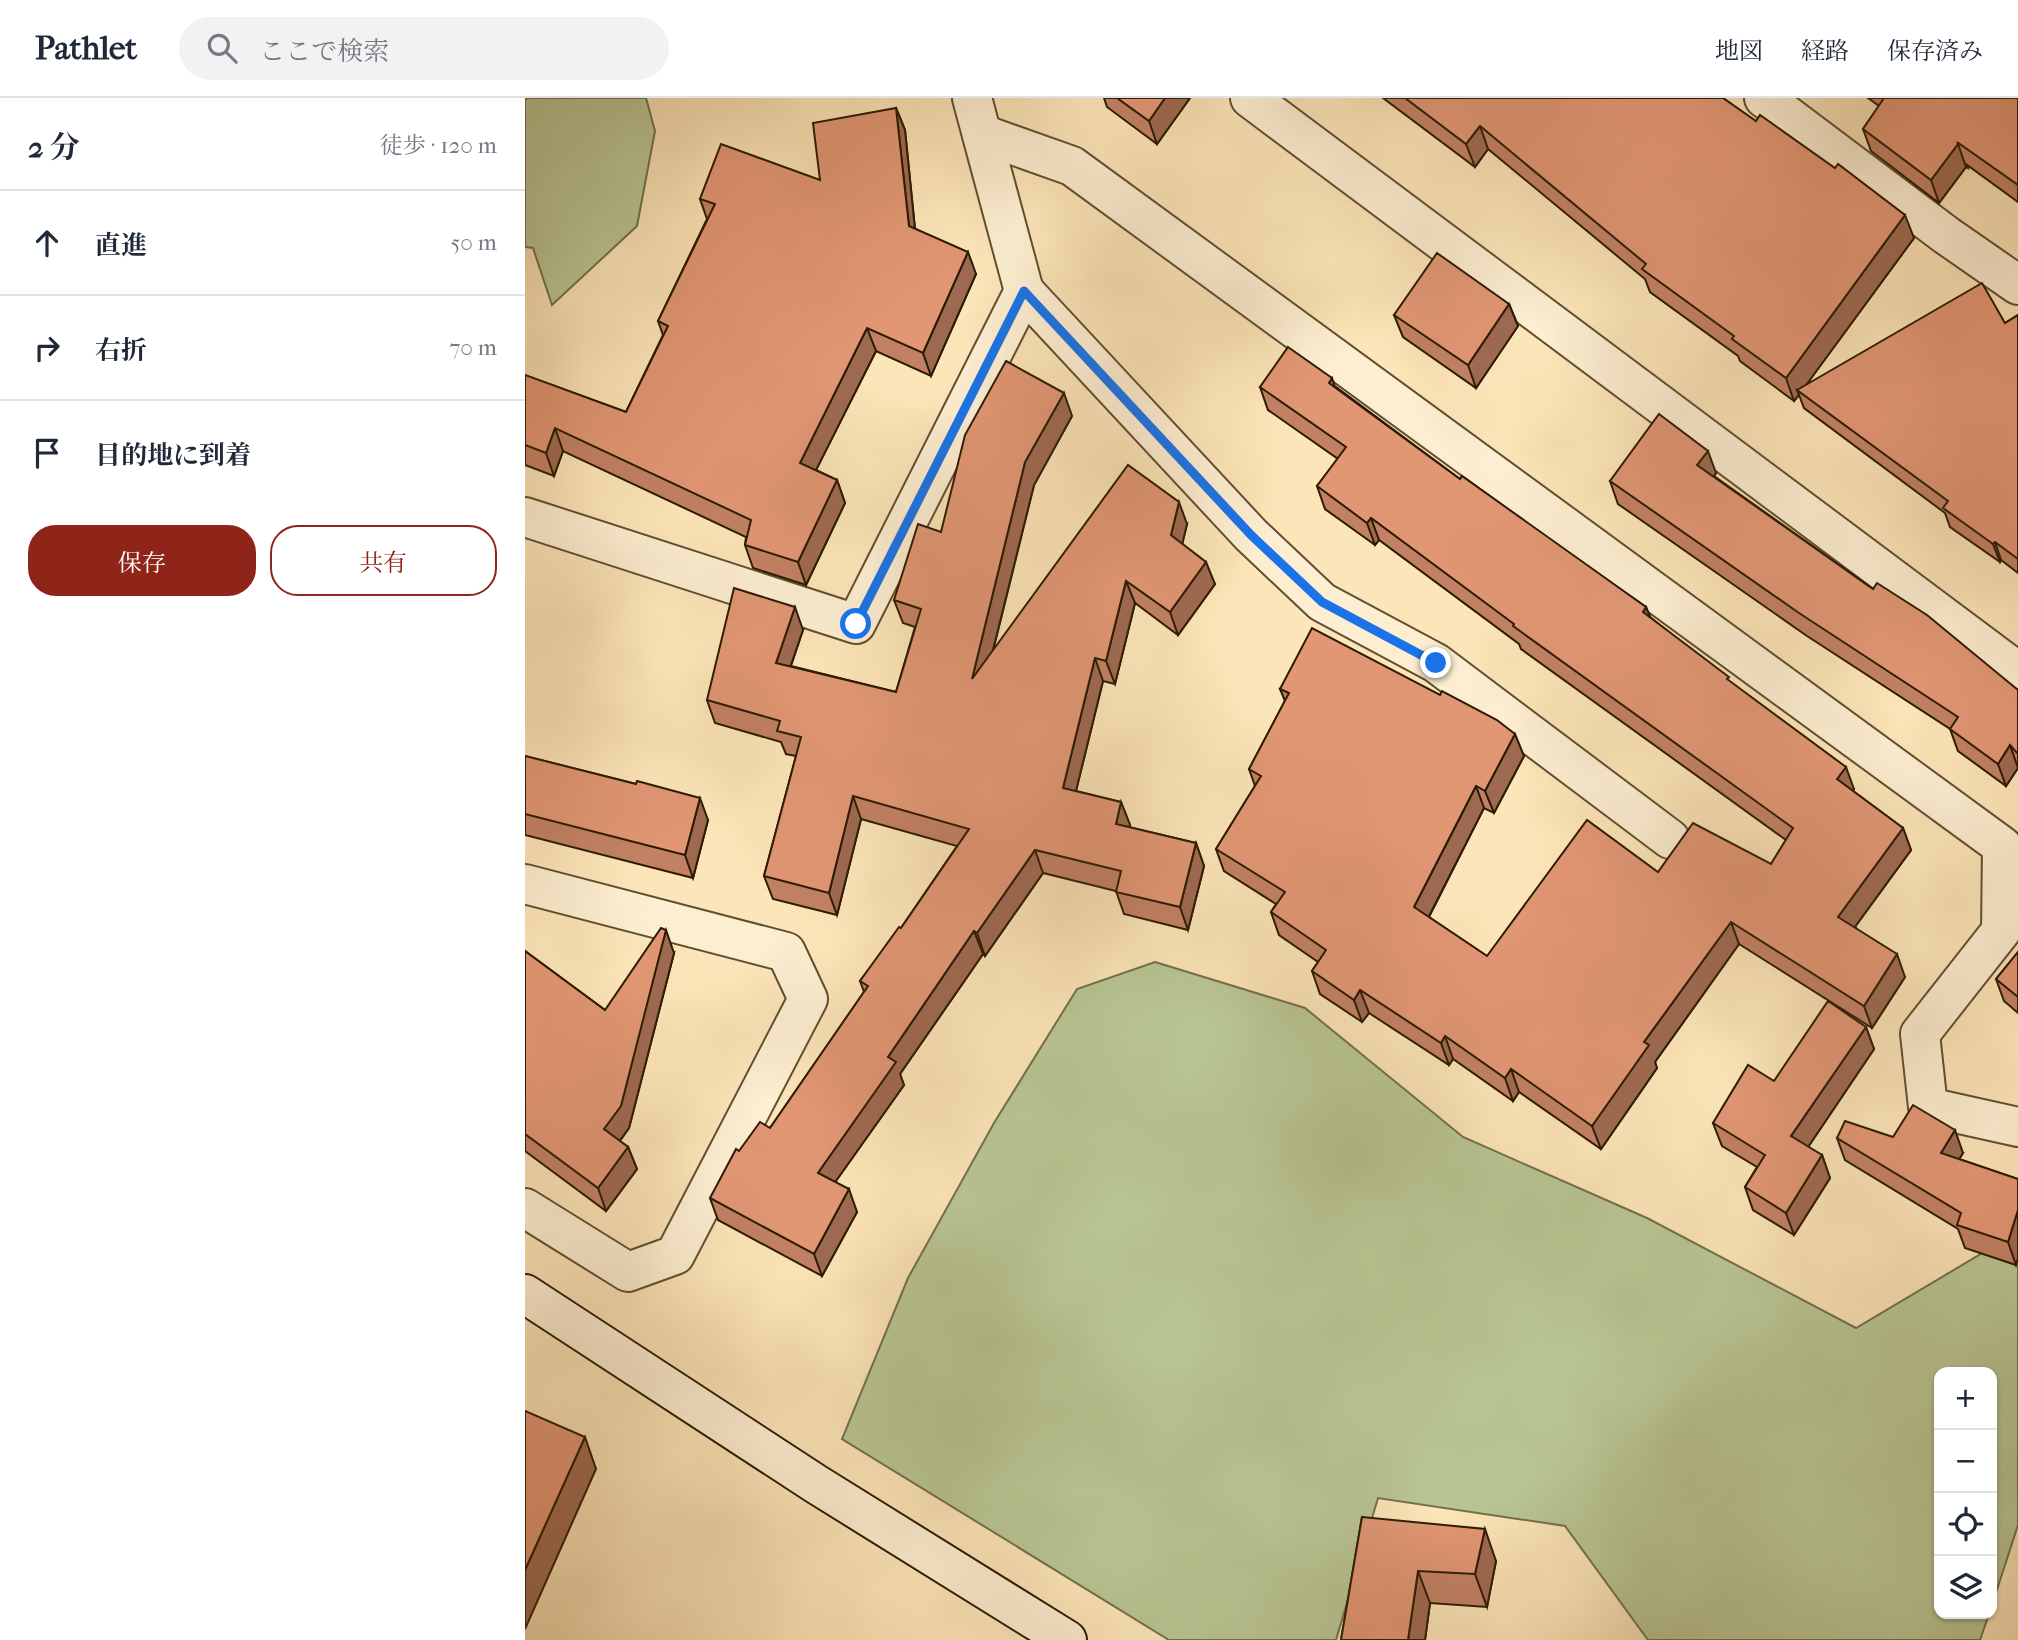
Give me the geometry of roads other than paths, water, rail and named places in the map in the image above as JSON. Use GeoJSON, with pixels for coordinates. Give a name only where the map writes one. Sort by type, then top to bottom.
{"type":"FeatureCollection","features":[{"type":"Feature","properties":{"kind":"street"},"geometry":{"type":"LineString","coordinates":[[972,98],[1024,291],[1251,535],[1322,602],[1436,663],[1671,839]]}},
{"type":"Feature","properties":{"kind":"street"},"geometry":{"type":"LineString","coordinates":[[1251,98],[2018,672]]}},
{"type":"Feature","properties":{"kind":"street"},"geometry":{"type":"LineString","coordinates":[[1764,98],[1946,235],[2018,285]]}},
{"type":"Feature","properties":{"kind":"street"},"geometry":{"type":"LineString","coordinates":[[982,134],[1072,166],[2002,846],[2001,931],[1920,1034],[1928,1107],[2018,1127]]}},
{"type":"Feature","properties":{"kind":"street"},"geometry":{"type":"LineString","coordinates":[[525,517],[856,624],[1024,291]]}},
{"type":"Feature","properties":{"kind":"street"},"geometry":{"type":"LineString","coordinates":[[525,884],[786,952],[808,999],[675,1255],[628,1272],[525,1208]]}},
{"type":"Feature","properties":{"kind":"street"},"geometry":{"type":"LineString","coordinates":[[525,1294],[816,1484],[1067,1640]]}}]}
